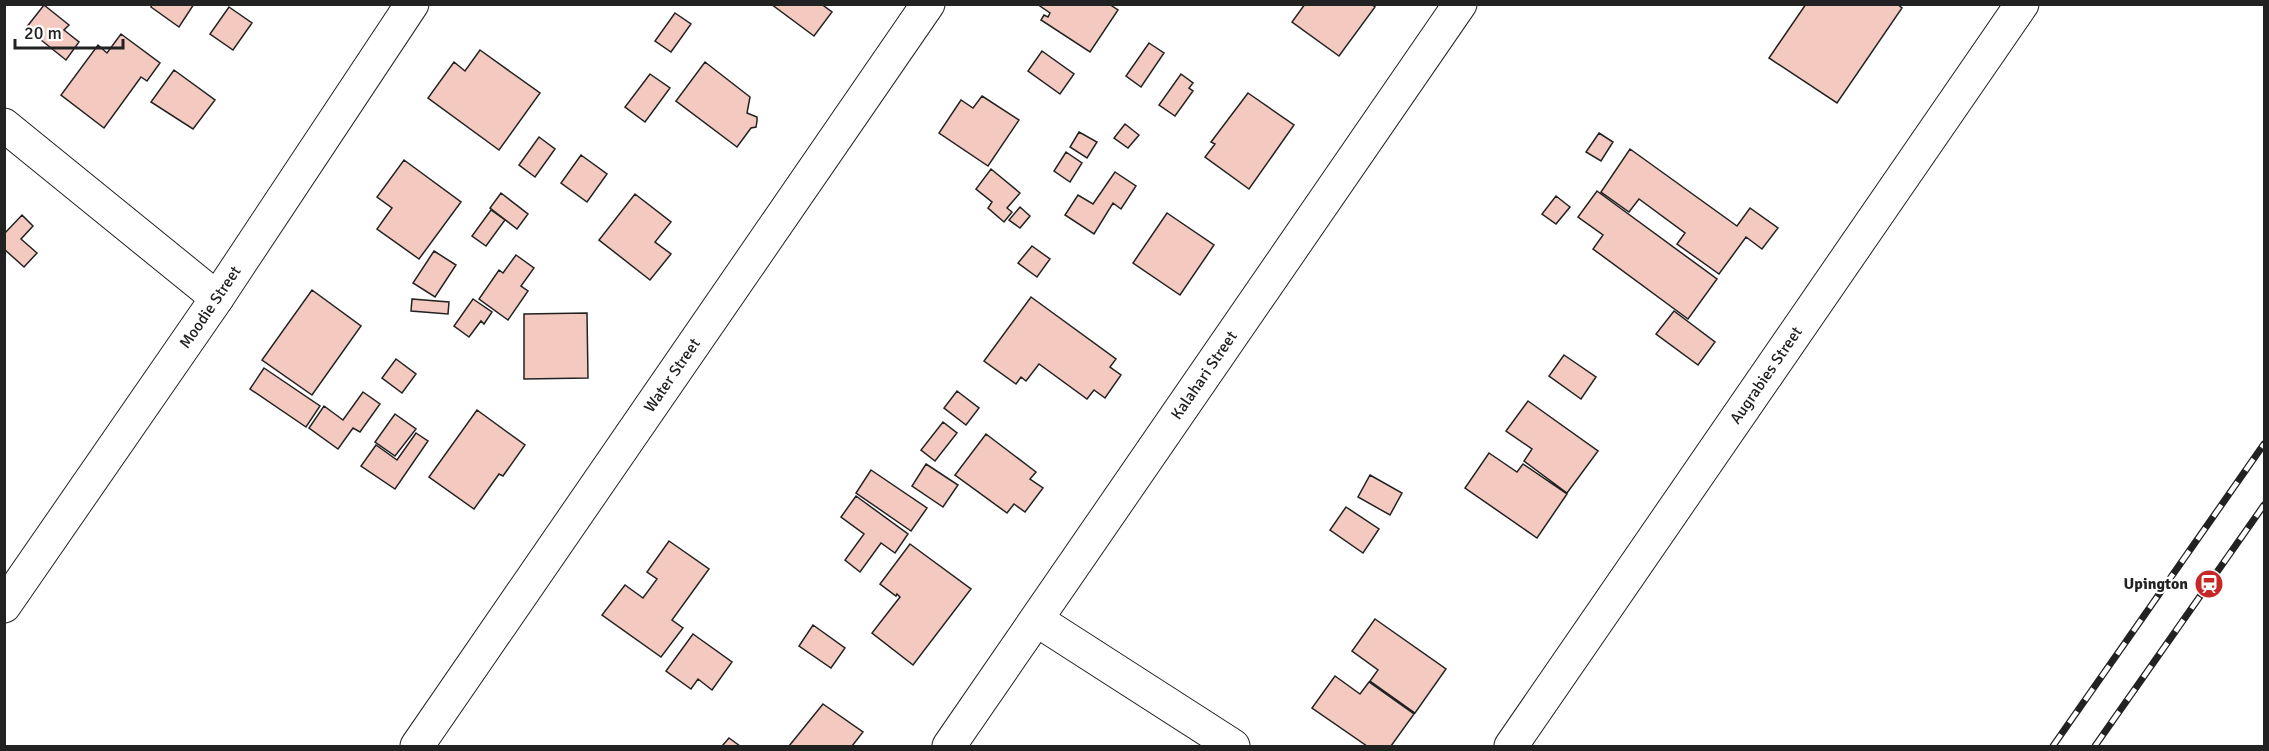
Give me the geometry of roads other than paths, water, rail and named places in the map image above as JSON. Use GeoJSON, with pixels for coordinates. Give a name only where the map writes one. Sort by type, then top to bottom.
{"type":"FeatureCollection","features":[{"type":"Feature","properties":{"kind":"street","name":"Moodie Street"},"geometry":{"type":"LineString","coordinates":[[4,606],[217,298],[412,4]]}},
{"type":"Feature","properties":{"kind":"street","name":"Water Street"},"geometry":{"type":"LineString","coordinates":[[417,747],[928,4]]}},
{"type":"Feature","properties":{"kind":"street","name":"Kalahari Street"},"geometry":{"type":"LineString","coordinates":[[949,747],[1460,4]]}},
{"type":"Feature","properties":{"kind":"street","name":"Augrabies Street"},"geometry":{"type":"LineString","coordinates":[[1511,747],[2022,4]]}},
{"type":"Feature","properties":{"kind":"street"},"geometry":{"type":"LineString","coordinates":[[4,125],[217,298]]}},
{"type":"Feature","properties":{"kind":"street"},"geometry":{"type":"LineString","coordinates":[[1037,620],[1233,747]]}},
{"type":"Feature","properties":{"kind":"railway"},"geometry":{"type":"LineString","coordinates":[[2053,746],[2264,444]]}},
{"type":"Feature","properties":{"kind":"railway"},"geometry":{"type":"LineString","coordinates":[[2095,746],[2264,505]]}},
{"type":"Feature","properties":{"kind":"place","name":"Upington"},"geometry":{"type":"Point","coordinates":[2209,584]}}]}
